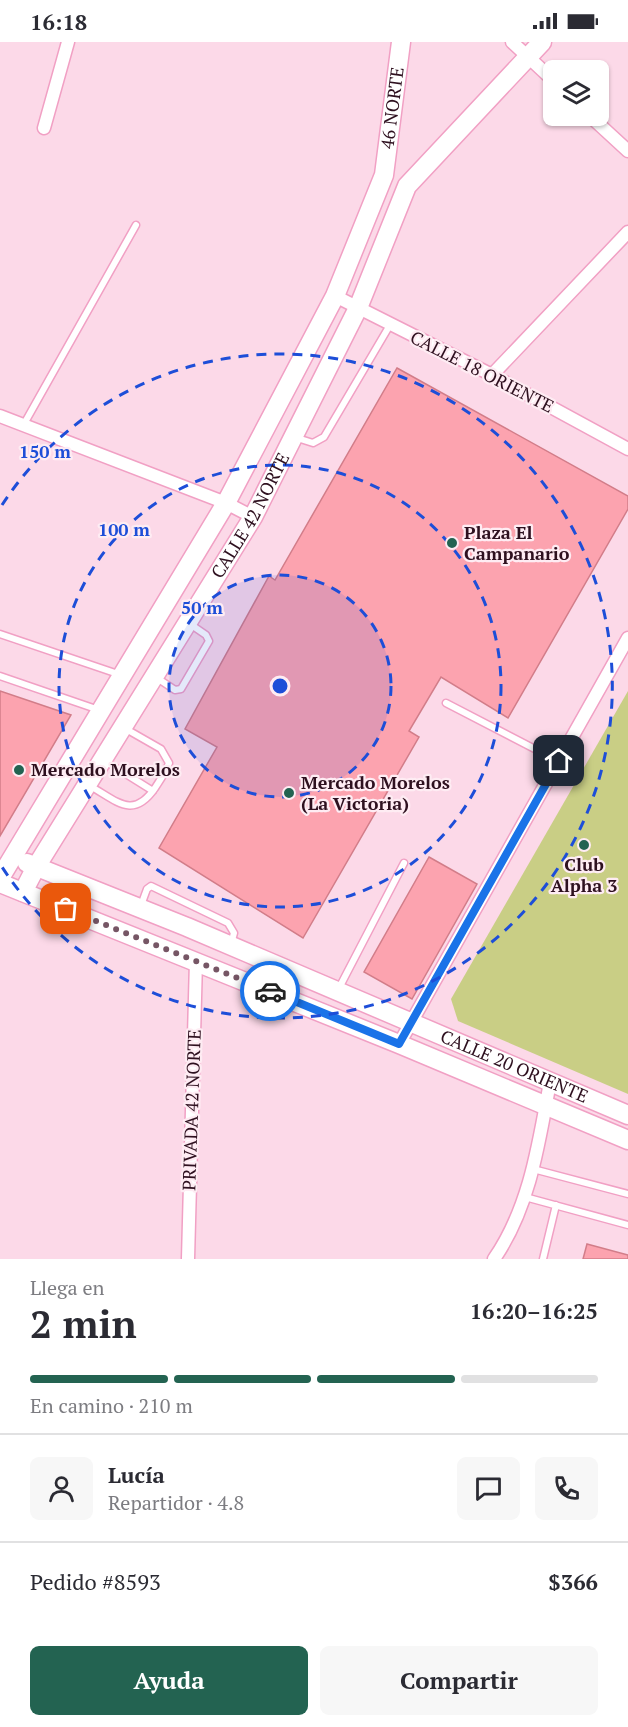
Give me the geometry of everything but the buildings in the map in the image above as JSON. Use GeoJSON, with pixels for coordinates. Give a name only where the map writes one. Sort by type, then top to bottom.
{"type":"FeatureCollection","features":[{"type":"Feature","properties":{"kind":"main road","name":"46 NORTE"},"geometry":{"type":"LineString","coordinates":[[384,175],[401,42]]}},
{"type":"Feature","properties":{"kind":"main road"},"geometry":{"type":"LineString","coordinates":[[384,175],[407,186],[542,42]]}},
{"type":"Feature","properties":{"kind":"main road","name":"CALLE 42 NORTE"},"geometry":{"type":"LineString","coordinates":[[0,881],[6,854],[100,710],[226,503],[335,296],[384,175]]}},
{"type":"Feature","properties":{"kind":"main road","name":"CALLE 42 NORTE"},"geometry":{"type":"LineString","coordinates":[[23,892],[36,867],[253,517],[358,308],[407,186]]}},
{"type":"Feature","properties":{"kind":"main road","name":"CALLE 20 ORIENTE"},"geometry":{"type":"LineString","coordinates":[[6,854],[231,945],[628,1115]]}},
{"type":"Feature","properties":{"kind":"main road","name":"CALLE 20 ORIENTE"},"geometry":{"type":"LineString","coordinates":[[0,881],[628,1140]]}},
{"type":"Feature","properties":{"kind":"street"},"geometry":{"type":"LineString","coordinates":[[44,128],[68,42]]}},
{"type":"Feature","properties":{"kind":"street"},"geometry":{"type":"LineString","coordinates":[[512,42],[543,71]]}},
{"type":"Feature","properties":{"kind":"street"},"geometry":{"type":"LineString","coordinates":[[601,126],[628,151]]}},
{"type":"Feature","properties":{"kind":"street"},"geometry":{"type":"LineString","coordinates":[[492,375],[628,232]]}},
{"type":"Feature","properties":{"kind":"street","name":"CALLE 18 ORIENTE"},"geometry":{"type":"LineString","coordinates":[[335,296],[492,375],[628,449]]}},
{"type":"Feature","properties":{"kind":"street"},"geometry":{"type":"LineString","coordinates":[[0,416],[226,503],[253,517]]}},
{"type":"Feature","properties":{"kind":"street"},"geometry":{"type":"LineString","coordinates":[[399,1044],[628,638]]}},
{"type":"Feature","properties":{"kind":"street","name":"PRIVADA 42 NORTE"},"geometry":{"type":"LineString","coordinates":[[188,1259],[196,961]]}},
{"type":"Feature","properties":{"kind":"street"},"geometry":{"type":"LineString","coordinates":[[494,1259],[504,1245],[525,1197],[550,1082]]}},
{"type":"Feature","properties":{"kind":"lane"},"geometry":{"type":"LineString","coordinates":[[24,424],[136,225]]}},
{"type":"Feature","properties":{"kind":"lane"},"geometry":{"type":"LineString","coordinates":[[294,436],[313,443],[324,437],[390,325]]}},
{"type":"Feature","properties":{"kind":"lane"},"geometry":{"type":"LineString","coordinates":[[154,676],[175,690],[181,689],[209,642],[206,635],[187,623]]}},
{"type":"Feature","properties":{"kind":"lane"},"geometry":{"type":"LineString","coordinates":[[0,634],[121,676]]}},
{"type":"Feature","properties":{"kind":"lane"},"geometry":{"type":"LineString","coordinates":[[0,676],[100,710]]}},
{"type":"Feature","properties":{"kind":"lane"},"geometry":{"type":"LineString","coordinates":[[446,703],[559,761]]}},
{"type":"Feature","properties":{"kind":"lane"},"geometry":{"type":"LineString","coordinates":[[87,785],[127,806],[135,807],[153,791],[167,770],[169,763],[161,749],[123,727]]}},
{"type":"Feature","properties":{"kind":"lane"},"geometry":{"type":"LineString","coordinates":[[103,759],[153,791]]}},
{"type":"Feature","properties":{"kind":"lane"},"geometry":{"type":"LineString","coordinates":[[338,990],[404,863]]}},
{"type":"Feature","properties":{"kind":"lane"},"geometry":{"type":"LineString","coordinates":[[140,908],[147,889],[152,886],[228,923],[234,933],[231,945]]}},
{"type":"Feature","properties":{"kind":"lane"},"geometry":{"type":"LineString","coordinates":[[532,1169],[628,1194]]}},
{"type":"Feature","properties":{"kind":"lane"},"geometry":{"type":"LineString","coordinates":[[525,1197],[628,1225]]}},
{"type":"Feature","properties":{"kind":"lane"},"geometry":{"type":"LineString","coordinates":[[543,1259],[556,1205]]}},
{"type":"Feature","properties":{"kind":"green space","name":"Club Alpha 3"},"geometry":{"type":"Polygon","coordinates":[[[628,691],[628,1094],[458,1021],[451,999],[628,691]]]}},
{"type":"Feature","properties":{"kind":"way so far"},"geometry":{"type":"LineString","coordinates":[[66,909],[270,991]]}},
{"type":"Feature","properties":{"kind":"place","name":"Plaza El Campanario"},"geometry":{"type":"Point","coordinates":[452,543]}},
{"type":"Feature","properties":{"kind":"place","name":"Mercado Morelos"},"geometry":{"type":"Point","coordinates":[19,770]}},
{"type":"Feature","properties":{"kind":"place","name":"Mercado Morelos (La Victoria)"},"geometry":{"type":"Point","coordinates":[289,793]}},
{"type":"Feature","properties":{"kind":"place","name":"Club Alpha 3"},"geometry":{"type":"Point","coordinates":[584,845]}},
{"type":"Feature","properties":{"kind":"route"},"geometry":{"type":"LineString","coordinates":[[270,991],[399,1044],[559,761]]}}]}
